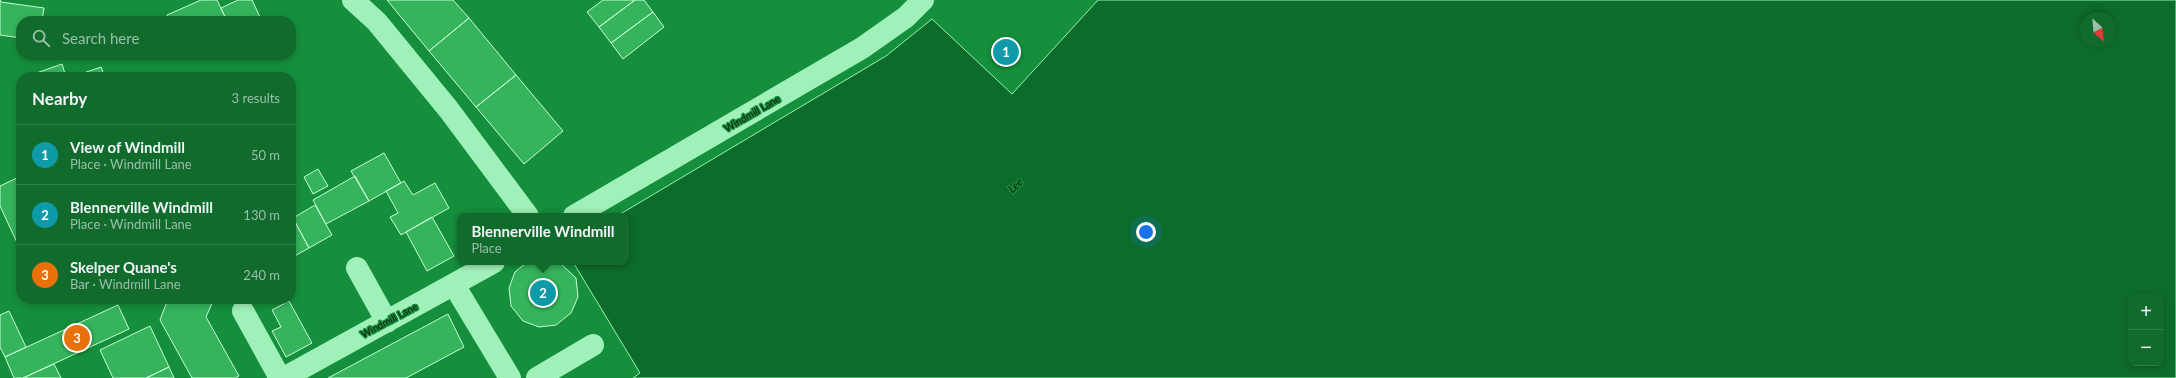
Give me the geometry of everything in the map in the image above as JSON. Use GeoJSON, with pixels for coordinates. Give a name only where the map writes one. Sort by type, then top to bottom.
{"type":"FeatureCollection","features":[{"type":"Feature","properties":{"kind":"street"},"geometry":{"type":"LineString","coordinates":[[353,0],[377,22],[449,110],[526,213]]}},
{"type":"Feature","properties":{"kind":"street","name":"Windmill Lane"},"geometry":{"type":"LineString","coordinates":[[579,213],[862,48],[906,18],[923,0]]}},
{"type":"Feature","properties":{"kind":"street","name":"Windmill Lane"},"geometry":{"type":"LineString","coordinates":[[284,378],[489,265]]}},
{"type":"Feature","properties":{"kind":"street"},"geometry":{"type":"LineString","coordinates":[[357,268],[387,322]]}},
{"type":"Feature","properties":{"kind":"street"},"geometry":{"type":"LineString","coordinates":[[454,285],[510,378]]}},
{"type":"Feature","properties":{"kind":"street"},"geometry":{"type":"LineString","coordinates":[[243,311],[280,378]]}},
{"type":"Feature","properties":{"kind":"street"},"geometry":{"type":"LineString","coordinates":[[538,378],[593,345]]}},
{"type":"Feature","properties":{"kind":"water","name":"Lee"},"geometry":{"type":"Polygon","coordinates":[[[1098,0],[2176,0],[2176,378],[633,378],[640,373],[575,265],[629,265],[629,213],[622,213],[886,56],[932,19],[1012,94],[1098,0]]]}},
{"type":"Feature","properties":{"kind":"building"},"geometry":{"type":"Polygon","coordinates":[[[0,0],[1,2],[44,8],[43,16],[16,16],[16,37],[0,35],[0,0]]]}},
{"type":"Feature","properties":{"kind":"building"},"geometry":{"type":"Polygon","coordinates":[[[201,0],[217,0],[225,16],[168,16],[201,0]]]}},
{"type":"Feature","properties":{"kind":"building"},"geometry":{"type":"Polygon","coordinates":[[[238,0],[252,0],[260,16],[225,16],[221,8],[238,0]]]}},
{"type":"Feature","properties":{"kind":"building"},"geometry":{"type":"Polygon","coordinates":[[[387,0],[453,0],[469,18],[429,51],[387,0]]]}},
{"type":"Feature","properties":{"kind":"building"},"geometry":{"type":"Polygon","coordinates":[[[603,0],[635,0],[599,27],[587,12],[603,0]]]}},
{"type":"Feature","properties":{"kind":"building"},"geometry":{"type":"Polygon","coordinates":[[[635,0],[644,0],[653,12],[611,43],[599,27],[635,0]]]}},
{"type":"Feature","properties":{"kind":"building"},"geometry":{"type":"Polygon","coordinates":[[[653,12],[664,27],[623,59],[611,43],[653,12]]]}},
{"type":"Feature","properties":{"kind":"building"},"geometry":{"type":"Polygon","coordinates":[[[469,18],[516,75],[476,107],[429,51],[469,18]]]}},
{"type":"Feature","properties":{"kind":"building"},"geometry":{"type":"Polygon","coordinates":[[[62,64],[64,72],[39,72],[62,64]]]}},
{"type":"Feature","properties":{"kind":"building"},"geometry":{"type":"Polygon","coordinates":[[[101,67],[103,72],[86,72],[101,67]]]}},
{"type":"Feature","properties":{"kind":"building"},"geometry":{"type":"Polygon","coordinates":[[[516,75],[563,131],[524,164],[476,107],[516,75]]]}},
{"type":"Feature","properties":{"kind":"building"},"geometry":{"type":"Polygon","coordinates":[[[384,153],[401,183],[369,201],[351,171],[384,153]]]}},
{"type":"Feature","properties":{"kind":"building"},"geometry":{"type":"Polygon","coordinates":[[[318,169],[328,186],[313,194],[304,177],[318,169]]]}},
{"type":"Feature","properties":{"kind":"building"},"geometry":{"type":"Polygon","coordinates":[[[355,176],[369,201],[326,224],[313,200],[355,176]]]}},
{"type":"Feature","properties":{"kind":"building"},"geometry":{"type":"Polygon","coordinates":[[[16,178],[16,240],[0,206],[0,186],[16,178]]]}},
{"type":"Feature","properties":{"kind":"building"},"geometry":{"type":"Polygon","coordinates":[[[404,181],[413,195],[435,183],[449,208],[401,235],[390,217],[398,213],[386,191],[404,181]]]}},
{"type":"Feature","properties":{"kind":"building"},"geometry":{"type":"Polygon","coordinates":[[[315,205],[332,235],[309,248],[296,224],[296,216],[315,205]]]}},
{"type":"Feature","properties":{"kind":"building"},"geometry":{"type":"Polygon","coordinates":[[[432,217],[454,256],[427,271],[406,232],[432,217]]]}},
{"type":"Feature","properties":{"kind":"building"},"geometry":{"type":"Polygon","coordinates":[[[296,224],[309,248],[296,255],[296,224]]]}},
{"type":"Feature","properties":{"kind":"building"},"geometry":{"type":"Polygon","coordinates":[[[523,265],[562,265],[576,278],[578,297],[571,313],[556,325],[539,327],[523,321],[511,306],[509,288],[515,272],[523,265]]]}},
{"type":"Feature","properties":{"kind":"building"},"geometry":{"type":"Polygon","coordinates":[[[166,304],[212,304],[206,317],[239,376],[235,378],[192,378],[160,320],[166,304]]]}},
{"type":"Feature","properties":{"kind":"building"},"geometry":{"type":"Polygon","coordinates":[[[283,304],[291,304],[312,343],[286,357],[272,331],[281,327],[272,310],[283,304]]]}},
{"type":"Feature","properties":{"kind":"building"},"geometry":{"type":"Polygon","coordinates":[[[118,305],[129,329],[23,378],[14,378],[5,357],[118,305]]]}},
{"type":"Feature","properties":{"kind":"building"},"geometry":{"type":"Polygon","coordinates":[[[9,311],[26,347],[5,357],[0,347],[0,315],[9,311]]]}},
{"type":"Feature","properties":{"kind":"building"},"geometry":{"type":"Polygon","coordinates":[[[448,314],[464,347],[406,378],[328,378],[448,314]]]}},
{"type":"Feature","properties":{"kind":"building"},"geometry":{"type":"Polygon","coordinates":[[[150,326],[169,367],[146,378],[113,378],[100,350],[150,326]]]}},
{"type":"Feature","properties":{"kind":"building"},"geometry":{"type":"Polygon","coordinates":[[[54,364],[61,378],[23,378],[54,364]]]}},
{"type":"Feature","properties":{"kind":"building"},"geometry":{"type":"Polygon","coordinates":[[[169,367],[174,378],[146,378],[169,367]]]}},
{"type":"Feature","properties":{"kind":"place","name":"View of Windmill"},"geometry":{"type":"Point","coordinates":[1006,52]}},
{"type":"Feature","properties":{"kind":"place","name":"Blennerville Windmill"},"geometry":{"type":"Point","coordinates":[543,293]}},
{"type":"Feature","properties":{"kind":"place","name":"Skelper Quane's"},"geometry":{"type":"Point","coordinates":[77,338]}}]}
